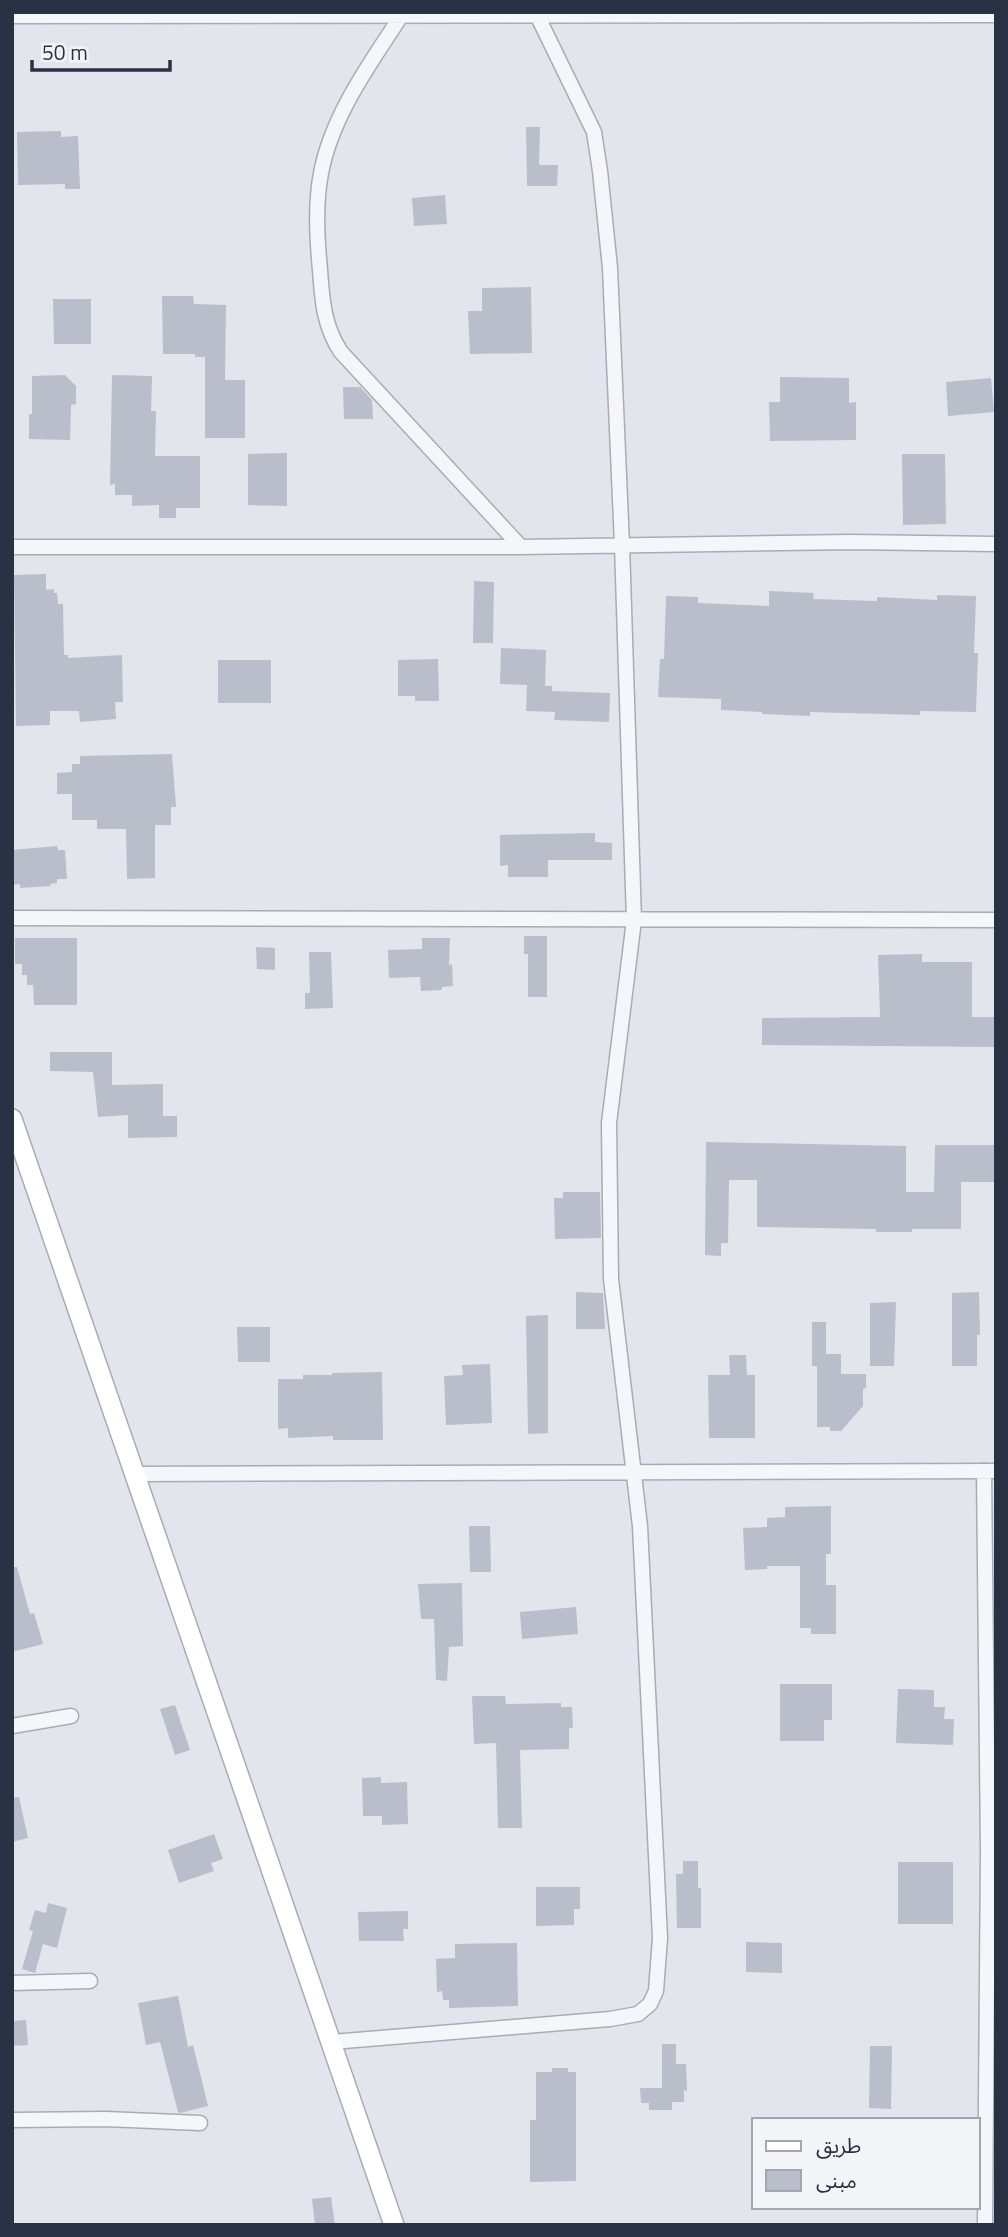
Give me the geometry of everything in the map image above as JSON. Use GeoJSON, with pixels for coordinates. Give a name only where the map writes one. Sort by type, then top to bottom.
{"type":"FeatureCollection","features":[{"type":"Feature","properties":{"kind":"street"},"geometry":{"type":"LineString","coordinates":[[332,2042],[610,2019],[638,2014],[650,2004],[656,1992],[660,1938],[640,1526],[611,1279],[609,1123],[634,920],[610,268],[600,171],[593,132],[537,15]]}},
{"type":"Feature","properties":{"kind":"street"},"geometry":{"type":"LineString","coordinates":[[12,16],[996,15]]}},
{"type":"Feature","properties":{"kind":"street"},"geometry":{"type":"LineString","coordinates":[[401,16],[344,108],[321,172],[318,252],[326,321],[333,341],[341,352],[522,547]]}},
{"type":"Feature","properties":{"kind":"street"},"geometry":{"type":"LineString","coordinates":[[12,547],[522,547],[851,542],[996,544]]}},
{"type":"Feature","properties":{"kind":"street"},"geometry":{"type":"LineString","coordinates":[[12,918],[996,920]]}},
{"type":"Feature","properties":{"kind":"street"},"geometry":{"type":"LineString","coordinates":[[12,1119],[394,2225]]}},
{"type":"Feature","properties":{"kind":"street"},"geometry":{"type":"LineString","coordinates":[[135,1474],[990,1471],[992,1852],[989,2216]]}},
{"type":"Feature","properties":{"kind":"street"},"geometry":{"type":"LineString","coordinates":[[12,1726],[71,1716]]}},
{"type":"Feature","properties":{"kind":"street"},"geometry":{"type":"LineString","coordinates":[[12,1983],[90,1982]]}},
{"type":"Feature","properties":{"kind":"street"},"geometry":{"type":"LineString","coordinates":[[12,2120],[106,2119],[200,2123]]}},
{"type":"Feature","properties":{"kind":"building"},"geometry":{"type":"Polygon","coordinates":[[[526,127],[540,127],[539,165],[558,165],[557,186],[527,186],[526,127]]]}},
{"type":"Feature","properties":{"kind":"building"},"geometry":{"type":"Polygon","coordinates":[[[61,131],[61,137],[78,136],[80,189],[65,189],[65,184],[18,185],[17,132],[61,131]]]}},
{"type":"Feature","properties":{"kind":"building"},"geometry":{"type":"Polygon","coordinates":[[[445,195],[447,224],[414,226],[412,198],[445,195]]]}},
{"type":"Feature","properties":{"kind":"building"},"geometry":{"type":"Polygon","coordinates":[[[531,287],[532,353],[470,354],[468,311],[482,311],[482,288],[531,287]]]}},
{"type":"Feature","properties":{"kind":"building"},"geometry":{"type":"Polygon","coordinates":[[[162,296],[193,296],[194,304],[226,305],[225,380],[245,380],[245,438],[205,438],[205,357],[195,357],[195,354],[163,354],[162,296]]]}},
{"type":"Feature","properties":{"kind":"building"},"geometry":{"type":"Polygon","coordinates":[[[53,299],[91,299],[91,344],[54,344],[53,299]]]}},
{"type":"Feature","properties":{"kind":"building"},"geometry":{"type":"Polygon","coordinates":[[[65,375],[76,386],[76,404],[71,405],[70,440],[29,439],[32,376],[65,375]]]}},
{"type":"Feature","properties":{"kind":"building"},"geometry":{"type":"Polygon","coordinates":[[[112,375],[152,376],[151,411],[156,411],[155,456],[200,456],[200,508],[176,508],[176,518],[159,518],[159,505],[132,506],[132,495],[115,495],[115,484],[110,485],[112,375]]]}},
{"type":"Feature","properties":{"kind":"building"},"geometry":{"type":"Polygon","coordinates":[[[780,377],[849,378],[849,403],[856,402],[856,440],[770,441],[769,402],[780,402],[780,377]]]}},
{"type":"Feature","properties":{"kind":"building"},"geometry":{"type":"Polygon","coordinates":[[[991,378],[994,412],[948,416],[946,382],[991,378]]]}},
{"type":"Feature","properties":{"kind":"building"},"geometry":{"type":"Polygon","coordinates":[[[343,387],[360,387],[372,400],[373,419],[344,419],[343,387]]]}},
{"type":"Feature","properties":{"kind":"building"},"geometry":{"type":"Polygon","coordinates":[[[287,453],[287,506],[248,505],[248,454],[287,453]]]}},
{"type":"Feature","properties":{"kind":"building"},"geometry":{"type":"Polygon","coordinates":[[[902,454],[945,454],[946,524],[903,525],[902,454]]]}},
{"type":"Feature","properties":{"kind":"building"},"geometry":{"type":"Polygon","coordinates":[[[46,574],[46,590],[54,589],[58,604],[63,604],[64,655],[68,655],[68,658],[122,655],[123,702],[115,702],[116,719],[80,722],[79,711],[50,711],[50,725],[16,726],[14,575],[46,574]]]}},
{"type":"Feature","properties":{"kind":"building"},"geometry":{"type":"Polygon","coordinates":[[[474,581],[494,582],[493,643],[473,643],[474,581]]]}},
{"type":"Feature","properties":{"kind":"building"},"geometry":{"type":"Polygon","coordinates":[[[769,591],[814,593],[813,599],[877,601],[877,597],[937,600],[937,595],[976,596],[976,712],[920,711],[920,715],[810,712],[810,716],[762,714],[721,710],[721,699],[658,697],[660,659],[664,659],[666,596],[698,597],[698,603],[769,606],[769,591]]]}},
{"type":"Feature","properties":{"kind":"building"},"geometry":{"type":"Polygon","coordinates":[[[501,648],[546,650],[545,686],[552,686],[552,691],[610,693],[609,722],[554,720],[555,712],[526,711],[527,685],[500,684],[501,648]]]}},
{"type":"Feature","properties":{"kind":"building"},"geometry":{"type":"Polygon","coordinates":[[[438,659],[439,701],[415,701],[415,696],[398,696],[398,660],[438,659]]]}},
{"type":"Feature","properties":{"kind":"building"},"geometry":{"type":"Polygon","coordinates":[[[218,660],[271,660],[271,703],[218,703],[218,660]]]}},
{"type":"Feature","properties":{"kind":"building"},"geometry":{"type":"Polygon","coordinates":[[[172,754],[176,807],[171,807],[171,825],[155,825],[155,878],[127,879],[126,829],[97,829],[97,820],[72,820],[72,794],[57,794],[57,773],[72,772],[72,764],[80,764],[80,756],[172,754]]]}},
{"type":"Feature","properties":{"kind":"building"},"geometry":{"type":"Polygon","coordinates":[[[595,833],[595,842],[612,843],[612,860],[548,860],[548,877],[508,877],[508,865],[500,866],[500,835],[595,833]]]}},
{"type":"Feature","properties":{"kind":"building"},"geometry":{"type":"Polygon","coordinates":[[[57,846],[58,850],[65,850],[67,879],[57,879],[57,883],[50,884],[51,886],[20,888],[20,884],[12,885],[12,850],[57,846]]]}},
{"type":"Feature","properties":{"kind":"building"},"geometry":{"type":"Polygon","coordinates":[[[524,936],[547,936],[547,997],[528,997],[528,954],[524,954],[524,936]]]}},
{"type":"Feature","properties":{"kind":"building"},"geometry":{"type":"Polygon","coordinates":[[[15,938],[77,938],[77,1005],[34,1005],[33,985],[27,985],[27,975],[22,975],[22,964],[15,964],[15,938]]]}},
{"type":"Feature","properties":{"kind":"building"},"geometry":{"type":"Polygon","coordinates":[[[422,938],[450,938],[449,965],[452,964],[453,986],[442,987],[442,990],[421,991],[420,977],[389,978],[388,950],[422,949],[422,938]]]}},
{"type":"Feature","properties":{"kind":"building"},"geometry":{"type":"Polygon","coordinates":[[[256,947],[275,948],[275,970],[257,969],[256,947]]]}},
{"type":"Feature","properties":{"kind":"building"},"geometry":{"type":"Polygon","coordinates":[[[309,952],[331,952],[333,1008],[305,1009],[305,993],[310,993],[309,952]]]}},
{"type":"Feature","properties":{"kind":"building"},"geometry":{"type":"Polygon","coordinates":[[[922,954],[922,962],[972,962],[972,1017],[996,1017],[996,1047],[762,1045],[762,1018],[880,1017],[878,955],[922,954]]]}},
{"type":"Feature","properties":{"kind":"building"},"geometry":{"type":"Polygon","coordinates":[[[50,1052],[112,1052],[112,1085],[163,1084],[163,1116],[177,1116],[177,1137],[128,1138],[128,1115],[98,1117],[93,1072],[50,1071],[50,1052]]]}},
{"type":"Feature","properties":{"kind":"building"},"geometry":{"type":"Polygon","coordinates":[[[706,1142],[906,1146],[906,1192],[934,1192],[935,1145],[996,1145],[996,1182],[961,1182],[961,1229],[876,1232],[876,1229],[757,1227],[757,1180],[729,1180],[728,1243],[721,1243],[721,1256],[705,1255],[706,1142]]]}},
{"type":"Feature","properties":{"kind":"building"},"geometry":{"type":"Polygon","coordinates":[[[563,1192],[600,1192],[601,1238],[555,1239],[554,1198],[563,1198],[563,1192]]]}},
{"type":"Feature","properties":{"kind":"building"},"geometry":{"type":"Polygon","coordinates":[[[576,1292],[603,1293],[605,1329],[576,1329],[576,1292]]]}},
{"type":"Feature","properties":{"kind":"building"},"geometry":{"type":"Polygon","coordinates":[[[979,1292],[980,1335],[977,1335],[977,1366],[952,1366],[952,1293],[979,1292]]]}},
{"type":"Feature","properties":{"kind":"building"},"geometry":{"type":"Polygon","coordinates":[[[896,1302],[894,1366],[870,1366],[870,1303],[896,1302]]]}},
{"type":"Feature","properties":{"kind":"building"},"geometry":{"type":"Polygon","coordinates":[[[548,1315],[548,1433],[528,1434],[526,1316],[548,1315]]]}},
{"type":"Feature","properties":{"kind":"building"},"geometry":{"type":"Polygon","coordinates":[[[812,1322],[826,1322],[826,1354],[841,1354],[841,1374],[866,1374],[863,1406],[841,1431],[830,1431],[830,1427],[817,1427],[817,1366],[812,1366],[812,1322]]]}},
{"type":"Feature","properties":{"kind":"building"},"geometry":{"type":"Polygon","coordinates":[[[237,1327],[270,1327],[270,1362],[238,1362],[237,1327]]]}},
{"type":"Feature","properties":{"kind":"building"},"geometry":{"type":"Polygon","coordinates":[[[729,1355],[746,1355],[747,1375],[755,1375],[755,1438],[709,1438],[708,1375],[730,1375],[729,1355]]]}},
{"type":"Feature","properties":{"kind":"building"},"geometry":{"type":"Polygon","coordinates":[[[490,1364],[492,1423],[446,1425],[444,1376],[463,1375],[462,1365],[490,1364]]]}},
{"type":"Feature","properties":{"kind":"building"},"geometry":{"type":"Polygon","coordinates":[[[382,1372],[383,1440],[333,1440],[333,1436],[288,1438],[288,1428],[278,1429],[278,1379],[303,1379],[303,1375],[332,1373],[382,1372]]]}},
{"type":"Feature","properties":{"kind":"building"},"geometry":{"type":"Polygon","coordinates":[[[831,1506],[831,1554],[826,1554],[826,1585],[836,1585],[836,1634],[811,1634],[811,1628],[800,1628],[800,1566],[767,1566],[767,1569],[745,1570],[743,1528],[767,1527],[767,1518],[785,1517],[785,1507],[831,1506]]]}},
{"type":"Feature","properties":{"kind":"building"},"geometry":{"type":"Polygon","coordinates":[[[469,1526],[490,1526],[491,1572],[470,1572],[469,1526]]]}},
{"type":"Feature","properties":{"kind":"building"},"geometry":{"type":"Polygon","coordinates":[[[12,1567],[17,1567],[30,1614],[34,1613],[43,1644],[12,1652],[12,1567]]]}},
{"type":"Feature","properties":{"kind":"building"},"geometry":{"type":"Polygon","coordinates":[[[462,1583],[463,1646],[449,1647],[447,1681],[436,1680],[434,1619],[421,1619],[418,1584],[462,1583]]]}},
{"type":"Feature","properties":{"kind":"building"},"geometry":{"type":"Polygon","coordinates":[[[576,1607],[578,1634],[522,1639],[520,1612],[576,1607]]]}},
{"type":"Feature","properties":{"kind":"building"},"geometry":{"type":"Polygon","coordinates":[[[780,1684],[832,1684],[832,1720],[824,1720],[824,1741],[780,1741],[780,1684]]]}},
{"type":"Feature","properties":{"kind":"building"},"geometry":{"type":"Polygon","coordinates":[[[898,1689],[934,1690],[934,1707],[945,1707],[944,1719],[954,1719],[953,1745],[896,1743],[898,1689]]]}},
{"type":"Feature","properties":{"kind":"building"},"geometry":{"type":"Polygon","coordinates":[[[472,1696],[505,1696],[506,1704],[561,1703],[561,1707],[572,1707],[573,1728],[569,1728],[569,1749],[520,1750],[522,1828],[498,1828],[496,1743],[474,1744],[472,1696]]]}},
{"type":"Feature","properties":{"kind":"building"},"geometry":{"type":"Polygon","coordinates":[[[175,1705],[190,1750],[175,1755],[160,1709],[175,1705]]]}},
{"type":"Feature","properties":{"kind":"building"},"geometry":{"type":"Polygon","coordinates":[[[381,1777],[381,1783],[407,1782],[408,1824],[382,1825],[382,1816],[363,1816],[362,1778],[381,1777]]]}},
{"type":"Feature","properties":{"kind":"building"},"geometry":{"type":"Polygon","coordinates":[[[19,1797],[28,1838],[12,1842],[12,1798],[19,1797]]]}},
{"type":"Feature","properties":{"kind":"building"},"geometry":{"type":"Polygon","coordinates":[[[214,1834],[223,1859],[211,1863],[214,1871],[179,1883],[168,1850],[214,1834]]]}},
{"type":"Feature","properties":{"kind":"building"},"geometry":{"type":"Polygon","coordinates":[[[683,1861],[698,1861],[701,1928],[677,1928],[676,1874],[683,1874],[683,1861]]]}},
{"type":"Feature","properties":{"kind":"building"},"geometry":{"type":"Polygon","coordinates":[[[898,1862],[953,1862],[953,1924],[898,1924],[898,1862]]]}},
{"type":"Feature","properties":{"kind":"building"},"geometry":{"type":"Polygon","coordinates":[[[536,1887],[580,1887],[580,1909],[574,1909],[574,1925],[536,1926],[536,1887]]]}},
{"type":"Feature","properties":{"kind":"building"},"geometry":{"type":"Polygon","coordinates":[[[48,1903],[67,1908],[57,1948],[43,1944],[35,1973],[22,1969],[33,1931],[29,1930],[35,1910],[46,1913],[48,1903]]]}},
{"type":"Feature","properties":{"kind":"building"},"geometry":{"type":"Polygon","coordinates":[[[408,1911],[408,1929],[403,1929],[404,1941],[359,1941],[358,1912],[408,1911]]]}},
{"type":"Feature","properties":{"kind":"building"},"geometry":{"type":"Polygon","coordinates":[[[746,1942],[782,1943],[782,1973],[746,1972],[746,1942]]]}},
{"type":"Feature","properties":{"kind":"building"},"geometry":{"type":"Polygon","coordinates":[[[517,1943],[518,2006],[449,2008],[449,2000],[443,2000],[442,1991],[437,1992],[436,1959],[455,1958],[455,1944],[517,1943]]]}},
{"type":"Feature","properties":{"kind":"building"},"geometry":{"type":"Polygon","coordinates":[[[178,1996],[188,2047],[193,2045],[208,2106],[180,2113],[160,2042],[146,2045],[138,2003],[178,1996]]]}},
{"type":"Feature","properties":{"kind":"building"},"geometry":{"type":"Polygon","coordinates":[[[26,2020],[28,2045],[12,2046],[12,2021],[26,2020]]]}},
{"type":"Feature","properties":{"kind":"building"},"geometry":{"type":"Polygon","coordinates":[[[662,2044],[676,2044],[676,2064],[686,2064],[687,2091],[684,2090],[684,2102],[672,2102],[672,2110],[649,2110],[649,2103],[641,2103],[640,2088],[662,2088],[662,2044]]]}},
{"type":"Feature","properties":{"kind":"building"},"geometry":{"type":"Polygon","coordinates":[[[870,2046],[892,2046],[891,2109],[869,2108],[870,2046]]]}},
{"type":"Feature","properties":{"kind":"building"},"geometry":{"type":"Polygon","coordinates":[[[552,2068],[568,2068],[568,2072],[576,2072],[576,2181],[530,2182],[530,2120],[536,2120],[536,2072],[552,2072],[552,2068]]]}},
{"type":"Feature","properties":{"kind":"building"},"geometry":{"type":"Polygon","coordinates":[[[331,2197],[335,2225],[315,2225],[312,2199],[331,2197]]]}}]}
